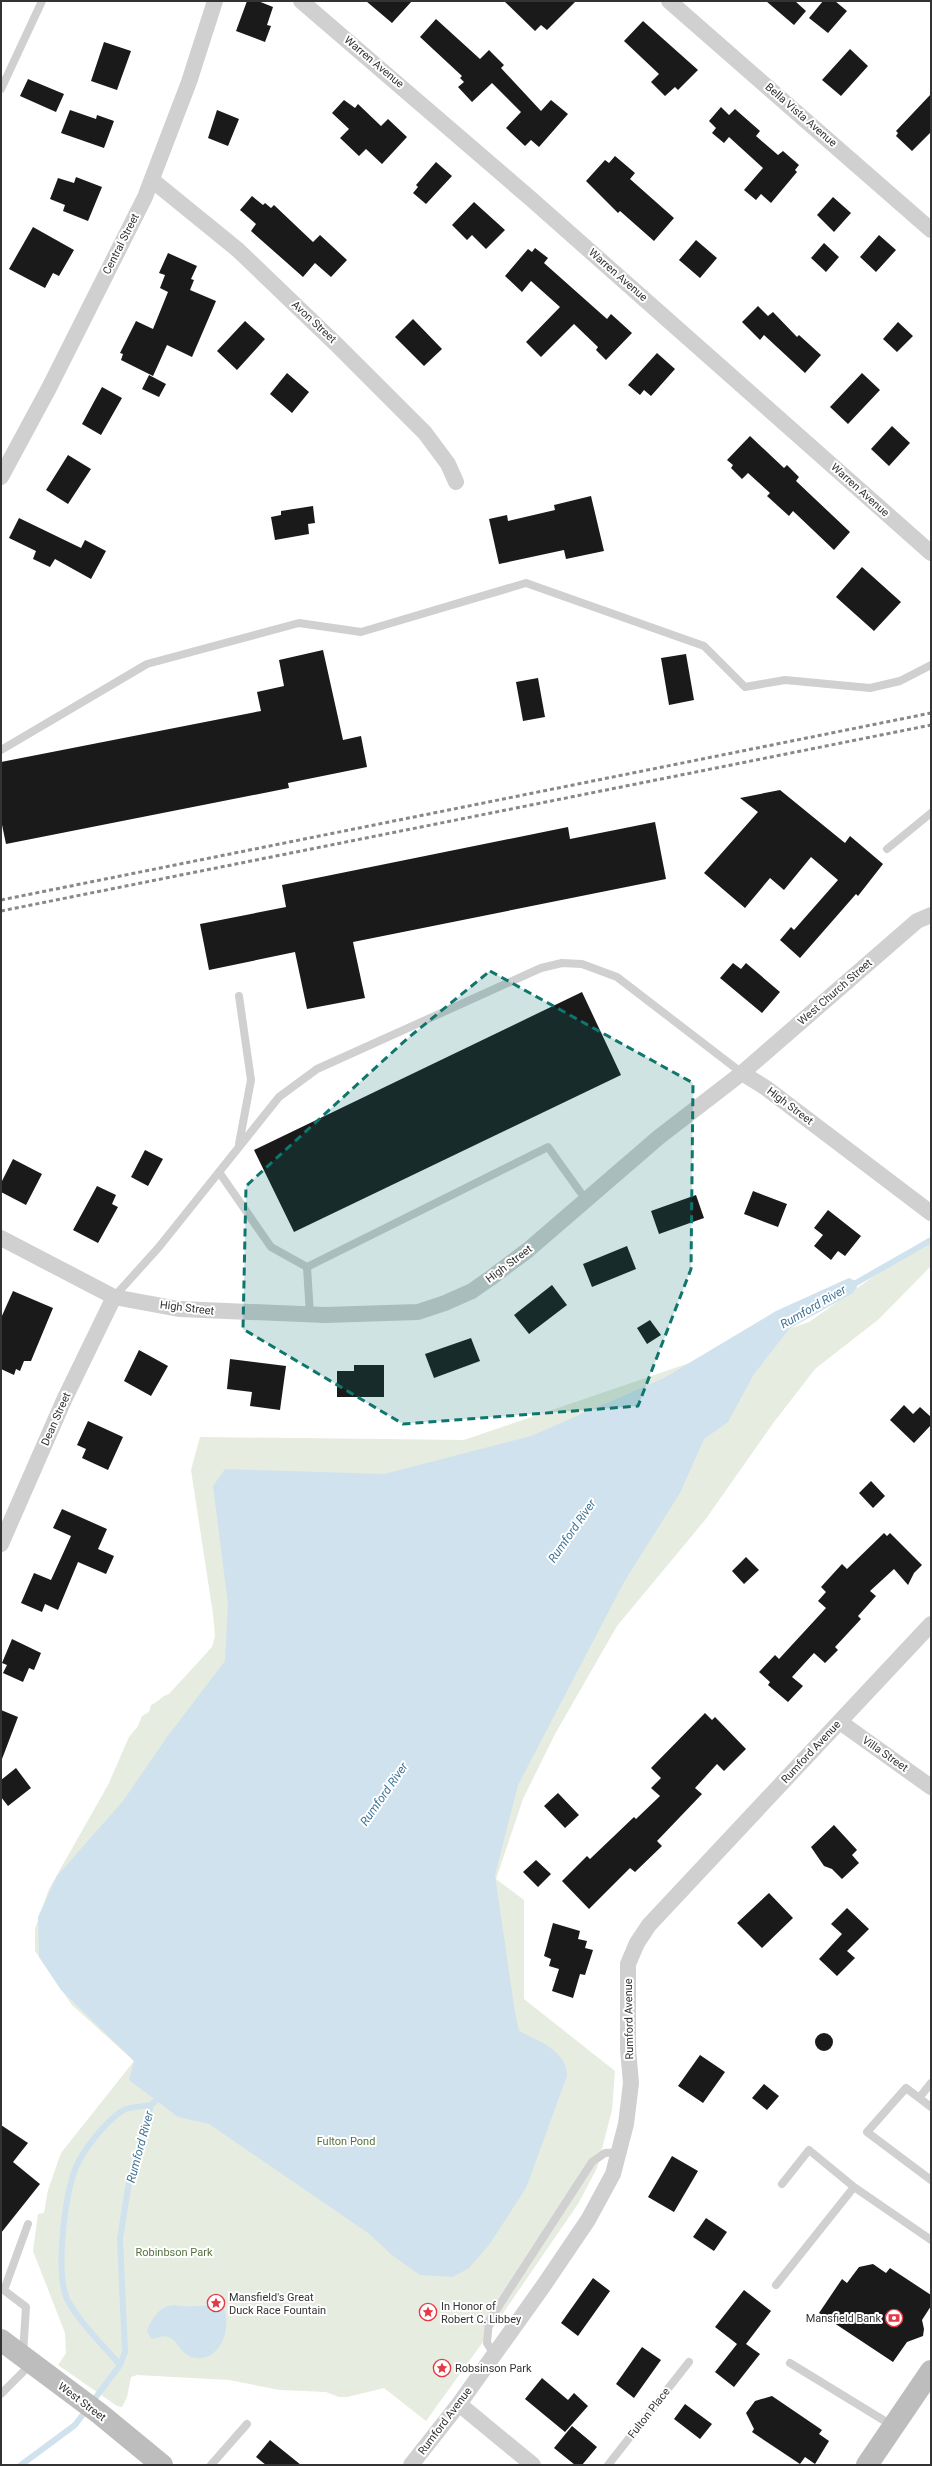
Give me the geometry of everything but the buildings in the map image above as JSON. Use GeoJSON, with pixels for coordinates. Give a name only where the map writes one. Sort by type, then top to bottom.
{"type":"FeatureCollection","features":[{"type":"Feature","properties":{"kind":"main road","name":"West Street"},"geometry":{"type":"LineString","coordinates":[[1,2340],[100,2414],[162,2465]]}},
{"type":"Feature","properties":{"kind":"main road"},"geometry":{"type":"LineString","coordinates":[[867,2465],[931,2371]]}},
{"type":"Feature","properties":{"kind":"street","name":"Central Street"},"geometry":{"type":"LineString","coordinates":[[1,477],[49,388],[145,197],[189,82],[215,1]]}},
{"type":"Feature","properties":{"kind":"street","name":"Warren Avenue"},"geometry":{"type":"LineString","coordinates":[[301,1],[542,208],[931,553]]}},
{"type":"Feature","properties":{"kind":"street","name":"Bella Vista Avenue"},"geometry":{"type":"LineString","coordinates":[[669,1],[931,230]]}},
{"type":"Feature","properties":{"kind":"street","name":"Avon Street"},"geometry":{"type":"LineString","coordinates":[[152,180],[238,250],[338,346],[425,433],[448,464],[456,482]]}},
{"type":"Feature","properties":{"kind":"street","name":"West Church Street"},"geometry":{"type":"LineString","coordinates":[[742,1073],[917,921],[931,914]]}},
{"type":"Feature","properties":{"kind":"street","name":"High Street"},"geometry":{"type":"LineString","coordinates":[[1,1238],[114,1297],[179,1309],[310,1315],[418,1312],[445,1303],[472,1290],[492,1278],[528,1250],[660,1137],[742,1073],[766,1088],[931,1213]]}},
{"type":"Feature","properties":{"kind":"street","name":"Dean Street"},"geometry":{"type":"LineString","coordinates":[[1,1544],[64,1400],[114,1297]]}},
{"type":"Feature","properties":{"kind":"street","name":"Rumford Avenue"},"geometry":{"type":"LineString","coordinates":[[412,2465],[459,2404],[588,2220],[613,2174],[626,2124],[631,2083],[628,2049],[628,1964],[637,1943],[649,1925],[931,1624]]}},
{"type":"Feature","properties":{"kind":"street","name":"Villa Street"},"geometry":{"type":"LineString","coordinates":[[840,1722],[931,1787]]}},
{"type":"Feature","properties":{"kind":"street"},"geometry":{"type":"LineString","coordinates":[[459,2404],[533,2465]]}},
{"type":"Feature","properties":{"kind":"lane"},"geometry":{"type":"LineString","coordinates":[[1,89],[42,1]]}},
{"type":"Feature","properties":{"kind":"lane"},"geometry":{"type":"LineString","coordinates":[[1,750],[147,664],[299,623],[361,632],[526,583],[704,646],[746,687],[785,680],[870,688],[900,681],[931,665]]}},
{"type":"Feature","properties":{"kind":"lane"},"geometry":{"type":"LineString","coordinates":[[887,849],[931,813]]}},
{"type":"Feature","properties":{"kind":"lane"},"geometry":{"type":"LineString","coordinates":[[114,1297],[159,1247],[238,1146],[279,1097],[317,1069],[541,968],[562,963],[582,964],[617,976],[742,1073]]}},
{"type":"Feature","properties":{"kind":"lane"},"geometry":{"type":"LineString","coordinates":[[238,1146],[251,1080],[239,996]]}},
{"type":"Feature","properties":{"kind":"lane"},"geometry":{"type":"LineString","coordinates":[[307,1267],[548,1147],[586,1200]]}},
{"type":"Feature","properties":{"kind":"lane"},"geometry":{"type":"LineString","coordinates":[[219,1172],[271,1247],[307,1267]]}},
{"type":"Feature","properties":{"kind":"lane"},"geometry":{"type":"LineString","coordinates":[[307,1267],[310,1315]]}},
{"type":"Feature","properties":{"kind":"lane"},"geometry":{"type":"LineString","coordinates":[[919,2098],[931,2083]]}},
{"type":"Feature","properties":{"kind":"lane"},"geometry":{"type":"LineString","coordinates":[[931,2107],[906,2088],[867,2132],[931,2180]]}},
{"type":"Feature","properties":{"kind":"lane"},"geometry":{"type":"LineString","coordinates":[[782,2184],[809,2150],[854,2187],[931,2240]]}},
{"type":"Feature","properties":{"kind":"lane"},"geometry":{"type":"LineString","coordinates":[[494,2354],[487,2343],[489,2320],[592,2162],[605,2153],[619,2152]]}},
{"type":"Feature","properties":{"kind":"lane"},"geometry":{"type":"LineString","coordinates":[[776,2285],[854,2187]]}},
{"type":"Feature","properties":{"kind":"lane"},"geometry":{"type":"LineString","coordinates":[[1,2394],[27,2360],[26,2307],[2,2289],[28,2224]]}},
{"type":"Feature","properties":{"kind":"lane","name":"Fulton Place"},"geometry":{"type":"LineString","coordinates":[[608,2465],[689,2362]]}},
{"type":"Feature","properties":{"kind":"lane"},"geometry":{"type":"LineString","coordinates":[[790,2363],[893,2426]]}},
{"type":"Feature","properties":{"kind":"lane"},"geometry":{"type":"LineString","coordinates":[[211,2465],[247,2424]]}},
{"type":"Feature","properties":{"kind":"highlighted area"},"geometry":{"type":"Polygon","coordinates":[[[490,971],[693,1083],[691,1269],[638,1406],[403,1424],[243,1329],[246,1186],[408,1038],[490,971]]]}},
{"type":"Feature","properties":{"kind":"green space","name":"Fulton Pond"},"geometry":{"type":"Polygon","coordinates":[[[928,1238],[931,1240],[931,1266],[879,1319],[815,1369],[774,1422],[705,1520],[617,1626],[555,1734],[523,1799],[496,1879],[524,1900],[524,1999],[615,2071],[612,2110],[597,2168],[578,2204],[488,2335],[426,2421],[384,2388],[347,2397],[339,2397],[326,2392],[280,2390],[229,2380],[137,2375],[131,2377],[127,2397],[122,2407],[117,2406],[58,2365],[66,2353],[65,2333],[33,2251],[38,2214],[44,2213],[48,2190],[61,2153],[134,2061],[72,2005],[35,1951],[35,1929],[49,1889],[108,1785],[129,1737],[138,1726],[142,1716],[149,1712],[151,1705],[169,1694],[212,1647],[215,1636],[213,1614],[191,1470],[200,1437],[464,1440],[809,1322],[928,1238]]]}},
{"type":"Feature","properties":{"kind":"water","name":"Fulton Pond"},"geometry":{"type":"Polygon","coordinates":[[[849,1278],[856,1281],[857,1287],[853,1293],[789,1329],[754,1374],[728,1422],[704,1439],[680,1493],[624,1582],[518,1785],[495,1875],[515,2013],[519,2031],[543,2043],[557,2053],[566,2067],[567,2076],[526,2188],[489,2245],[469,2268],[453,2277],[420,2275],[392,2255],[368,2233],[209,2124],[178,2117],[129,2080],[134,2061],[61,1990],[39,1957],[38,1917],[57,1876],[123,1801],[167,1737],[225,1661],[228,1604],[213,1486],[225,1469],[384,1474],[531,1436],[664,1378],[776,1311],[849,1278]]]}},
{"type":"Feature","properties":{"kind":"water"},"geometry":{"type":"Polygon","coordinates":[[[174,2305],[212,2306],[224,2309],[226,2326],[221,2344],[216,2351],[209,2356],[201,2358],[191,2357],[184,2353],[174,2341],[165,2336],[151,2338],[147,2331],[151,2322],[160,2310],[174,2305]]]}},
{"type":"Feature","properties":{"kind":"waterway","name":"Rumford River"},"geometry":{"type":"LineString","coordinates":[[849,1287],[931,1240]]}},
{"type":"Feature","properties":{"kind":"waterway","name":"Rumford River"},"geometry":{"type":"LineString","coordinates":[[21,2465],[75,2425],[120,2365],[125,2352],[120,2239],[130,2177],[151,2105],[161,2096]]}},
{"type":"Feature","properties":{"kind":"waterway"},"geometry":{"type":"LineString","coordinates":[[120,2365],[84,2325],[67,2299],[63,2287],[62,2271],[65,2214],[68,2195],[76,2167],[84,2152],[96,2136],[109,2122],[125,2109],[151,2105]]}},
{"type":"Feature","properties":{"kind":"railway"},"geometry":{"type":"LineString","coordinates":[[1,900],[931,713]]}},
{"type":"Feature","properties":{"kind":"railway"},"geometry":{"type":"LineString","coordinates":[[1,911],[931,725]]}},
{"type":"Feature","properties":{"kind":"place","name":"Mansfield's Great Duck Race Fountain"},"geometry":{"type":"Point","coordinates":[216,2303]}},
{"type":"Feature","properties":{"kind":"place","name":"In Honor of Robert C. Libbey"},"geometry":{"type":"Point","coordinates":[428,2312]}},
{"type":"Feature","properties":{"kind":"place","name":"Mansfield Bank"},"geometry":{"type":"Point","coordinates":[894,2318]}},
{"type":"Feature","properties":{"kind":"place","name":"Robsinson Park"},"geometry":{"type":"Point","coordinates":[442,2368]}},
{"type":"Feature","properties":{"kind":"park label","name":"Robinbson Park"},"geometry":{"type":"Point","coordinates":[174,2252]}}]}
